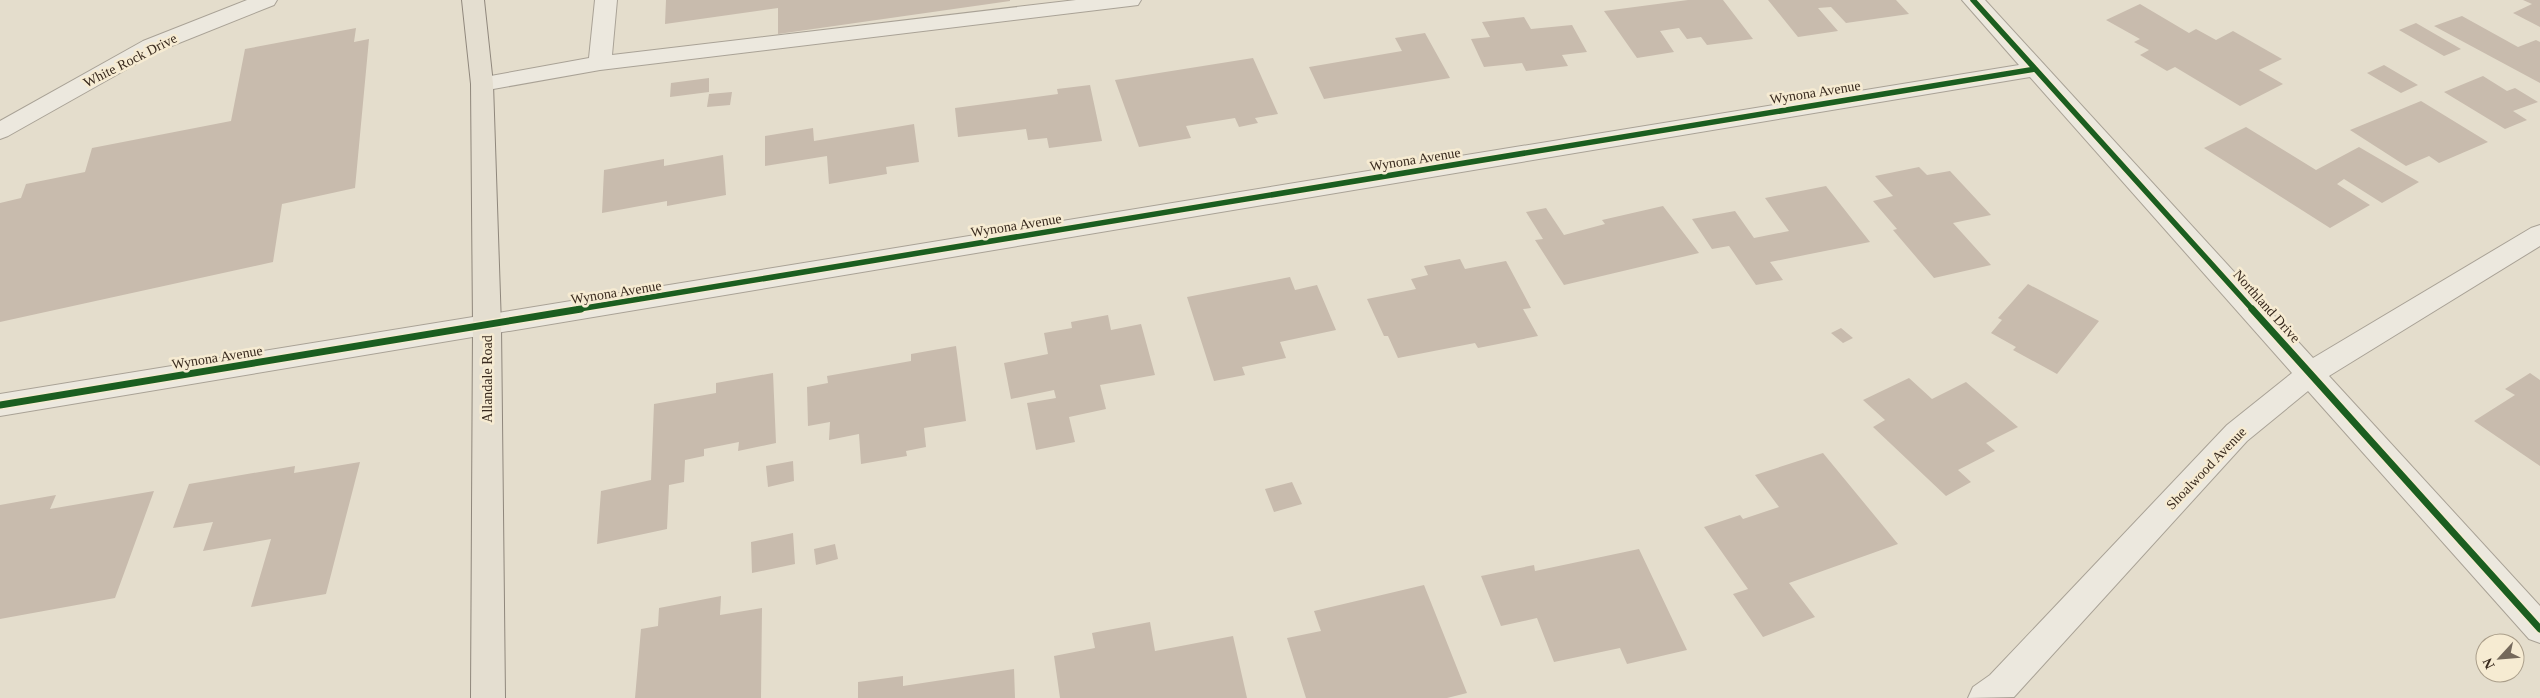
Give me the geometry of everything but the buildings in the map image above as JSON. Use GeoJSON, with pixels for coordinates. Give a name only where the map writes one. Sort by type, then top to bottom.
{"type":"FeatureCollection","features":[{"type":"Feature","properties":{"kind":"main road","name":"Allandale Road"},"geometry":{"type":"LineString","coordinates":[[472,0],[482,84],[487,326],[488,698]]}},
{"type":"Feature","properties":{"kind":"street","name":"White Rock Drive"},"geometry":{"type":"LineString","coordinates":[[0,131],[151,46],[266,0]]}},
{"type":"Feature","properties":{"kind":"street"},"geometry":{"type":"LineString","coordinates":[[600,64],[606,0]]}},
{"type":"Feature","properties":{"kind":"street"},"geometry":{"type":"LineString","coordinates":[[482,84],[600,64],[1130,0]]}},
{"type":"Feature","properties":{"kind":"street","name":"Northland Drive"},"geometry":{"type":"LineString","coordinates":[[1974,0],[2540,629]]}},
{"type":"Feature","properties":{"kind":"street","name":"Wynona Avenue"},"geometry":{"type":"LineString","coordinates":[[0,405],[487,326],[2035,68]]}},
{"type":"Feature","properties":{"kind":"street","name":"Shoalwood Avenue"},"geometry":{"type":"LineString","coordinates":[[1984,698],[2002,686],[2237,433],[2311,373],[2540,234]]}},
{"type":"Feature","properties":{"kind":"cycle path"},"geometry":{"type":"LineString","coordinates":[[1973,0],[2540,629]]}},
{"type":"Feature","properties":{"kind":"cycle path"},"geometry":{"type":"LineString","coordinates":[[0,405],[2035,69]]}}]}
